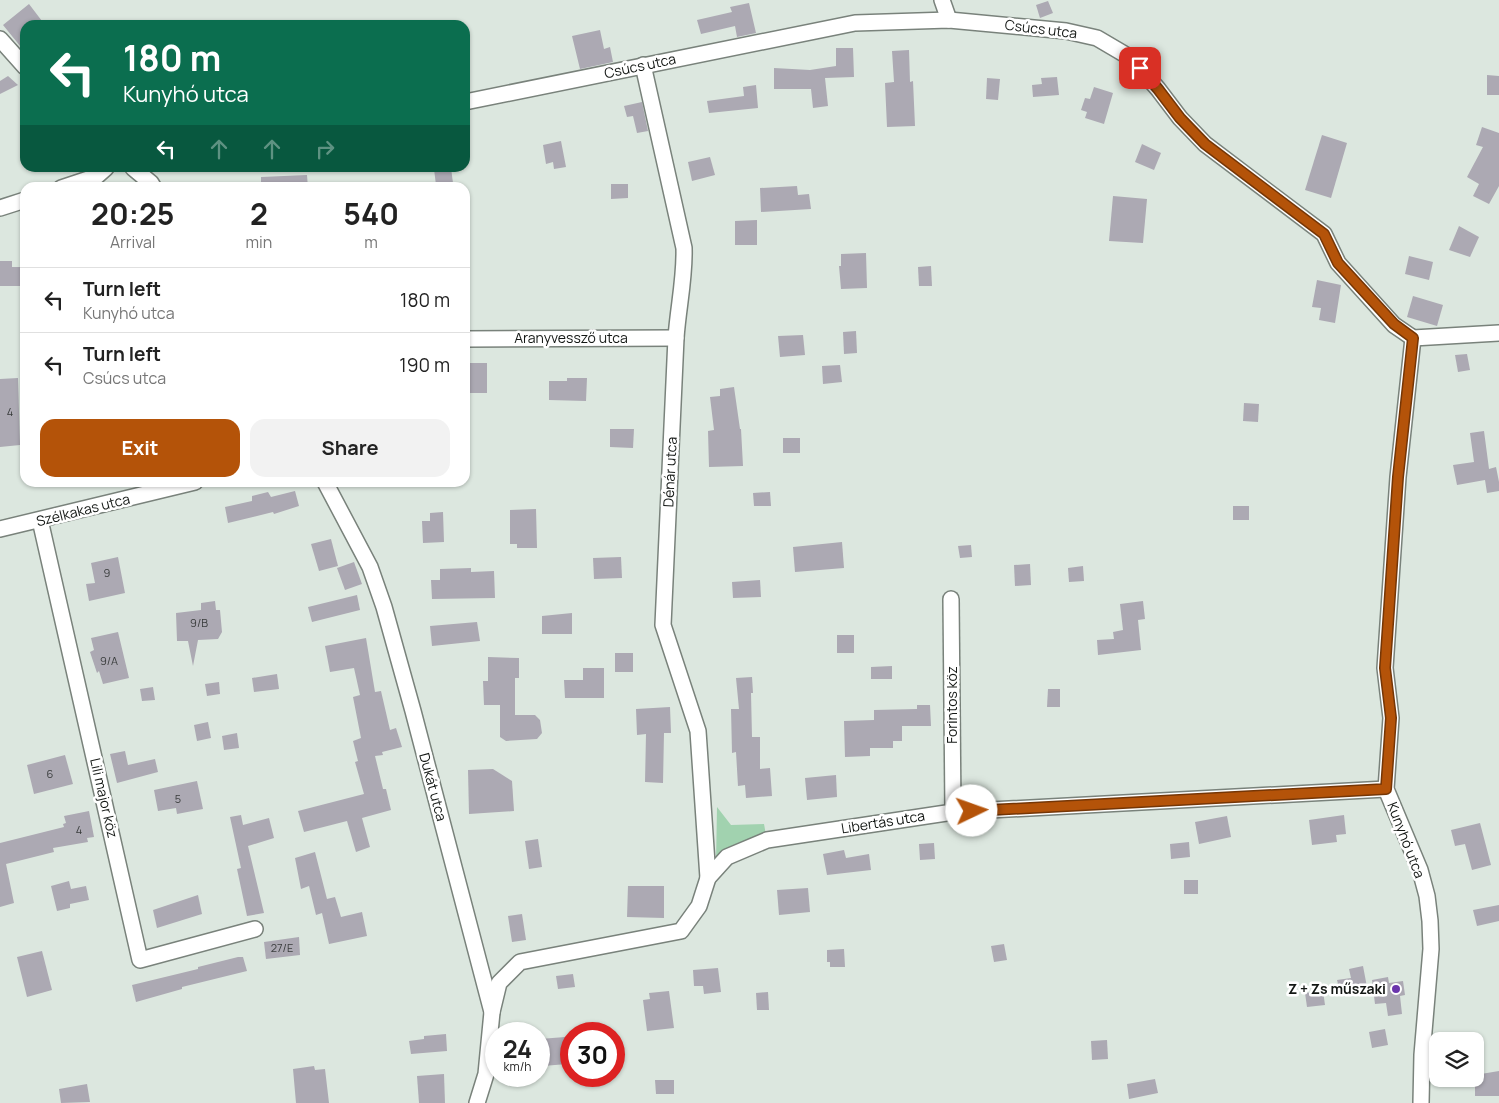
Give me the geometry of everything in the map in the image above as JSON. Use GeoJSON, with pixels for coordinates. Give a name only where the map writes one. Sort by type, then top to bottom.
{"type":"FeatureCollection","features":[{"type":"Feature","properties":{"kind":"street"},"geometry":{"type":"LineString","coordinates":[[942,0],[949,20]]}},
{"type":"Feature","properties":{"kind":"street","name":"Csúcs utca"},"geometry":{"type":"LineString","coordinates":[[470,101],[855,23],[949,20],[1066,31],[1097,38],[1131,58],[1180,118],[1205,144],[1324,234],[1338,263],[1394,324],[1413,338]]}},
{"type":"Feature","properties":{"kind":"street"},"geometry":{"type":"LineString","coordinates":[[0,39],[20,61]]}},
{"type":"Feature","properties":{"kind":"street","name":"Dénár utca"},"geometry":{"type":"LineString","coordinates":[[642,66],[684,248],[684,270],[676,338],[663,625],[698,731],[708,878]]}},
{"type":"Feature","properties":{"kind":"street"},"geometry":{"type":"LineString","coordinates":[[79,182],[97,176],[102,172]]}},
{"type":"Feature","properties":{"kind":"street"},"geometry":{"type":"LineString","coordinates":[[138,172],[150,182]]}},
{"type":"Feature","properties":{"kind":"street"},"geometry":{"type":"LineString","coordinates":[[0,208],[20,202]]}},
{"type":"Feature","properties":{"kind":"street"},"geometry":{"type":"LineString","coordinates":[[1413,338],[1499,333]]}},
{"type":"Feature","properties":{"kind":"street","name":"Aranyvessző utca"},"geometry":{"type":"LineString","coordinates":[[470,339],[676,338]]}},
{"type":"Feature","properties":{"kind":"street","name":"Kunyhó utca"},"geometry":{"type":"LineString","coordinates":[[1413,338],[1398,477],[1385,668],[1391,718],[1386,789],[1420,870],[1427,896],[1430,921],[1431,950],[1422,1054],[1421,1103]]}},
{"type":"Feature","properties":{"kind":"street","name":"Szélkakas utca"},"geometry":{"type":"LineString","coordinates":[[0,529],[175,487]]}},
{"type":"Feature","properties":{"kind":"street","name":"Dukát utca"},"geometry":{"type":"LineString","coordinates":[[328,487],[370,567],[384,607],[492,1012],[486,1074],[477,1103]]}},
{"type":"Feature","properties":{"kind":"street","name":"Lili major köz"},"geometry":{"type":"LineString","coordinates":[[40,520],[140,960],[256,928]]}},
{"type":"Feature","properties":{"kind":"street","name":"Forintos köz"},"geometry":{"type":"LineString","coordinates":[[951,599],[953,812]]}},
{"type":"Feature","properties":{"kind":"street","name":"Libertás utca"},"geometry":{"type":"LineString","coordinates":[[492,1012],[499,983],[520,962],[681,931],[699,906],[708,878],[726,857],[767,840],[953,812],[1386,789]]}},
{"type":"Feature","properties":{"kind":"green space"},"geometry":{"type":"Polygon","coordinates":[[[717,807],[731,825],[764,824],[766,835],[716,863],[717,807]]]}},
{"type":"Feature","properties":{"kind":"building"},"geometry":{"type":"Polygon","coordinates":[[[1048,1],[1053,13],[1040,18],[1036,5],[1048,1]]]}},
{"type":"Feature","properties":{"kind":"building"},"geometry":{"type":"Polygon","coordinates":[[[749,3],[756,33],[737,37],[735,26],[701,34],[697,20],[732,12],[730,7],[749,3]]]}},
{"type":"Feature","properties":{"kind":"building"},"geometry":{"type":"Polygon","coordinates":[[[29,4],[41,20],[20,20],[20,46],[3,25],[29,4]]]}},
{"type":"Feature","properties":{"kind":"building"},"geometry":{"type":"Polygon","coordinates":[[[600,30],[604,49],[610,47],[613,62],[580,69],[572,36],[600,30]]]}},
{"type":"Feature","properties":{"kind":"building"},"geometry":{"type":"Polygon","coordinates":[[[836,48],[853,48],[854,77],[825,78],[828,106],[813,108],[811,89],[774,89],[774,68],[810,70],[836,66],[836,48]]]}},
{"type":"Feature","properties":{"kind":"building"},"geometry":{"type":"Polygon","coordinates":[[[909,50],[910,82],[913,81],[915,126],[887,127],[885,83],[894,82],[892,51],[909,50]]]}},
{"type":"Feature","properties":{"kind":"building"},"geometry":{"type":"Polygon","coordinates":[[[1487,75],[1499,76],[1499,95],[1487,95],[1487,75]]]}},
{"type":"Feature","properties":{"kind":"building"},"geometry":{"type":"Polygon","coordinates":[[[8,76],[18,85],[0,94],[0,81],[8,76]]]}},
{"type":"Feature","properties":{"kind":"building"},"geometry":{"type":"Polygon","coordinates":[[[1057,77],[1059,95],[1033,97],[1032,85],[1042,84],[1041,78],[1057,77]]]}},
{"type":"Feature","properties":{"kind":"building"},"geometry":{"type":"Polygon","coordinates":[[[987,78],[1000,79],[998,100],[986,99],[987,78]]]}},
{"type":"Feature","properties":{"kind":"building"},"geometry":{"type":"Polygon","coordinates":[[[756,85],[758,108],[709,113],[707,101],[744,96],[743,87],[756,85]]]}},
{"type":"Feature","properties":{"kind":"building"},"geometry":{"type":"Polygon","coordinates":[[[1094,87],[1113,93],[1104,124],[1085,118],[1087,112],[1081,110],[1085,98],[1090,99],[1094,87]]]}},
{"type":"Feature","properties":{"kind":"building"},"geometry":{"type":"Polygon","coordinates":[[[642,102],[648,131],[637,133],[633,116],[627,117],[624,106],[642,102]]]}},
{"type":"Feature","properties":{"kind":"building"},"geometry":{"type":"Polygon","coordinates":[[[1482,127],[1499,133],[1499,186],[1489,204],[1473,196],[1479,184],[1467,177],[1483,147],[1476,145],[1482,127]]]}},
{"type":"Feature","properties":{"kind":"building"},"geometry":{"type":"Polygon","coordinates":[[[1322,135],[1347,143],[1331,198],[1305,190],[1322,135]]]}},
{"type":"Feature","properties":{"kind":"building"},"geometry":{"type":"Polygon","coordinates":[[[561,141],[566,167],[554,169],[553,162],[546,164],[543,145],[561,141]]]}},
{"type":"Feature","properties":{"kind":"building"},"geometry":{"type":"Polygon","coordinates":[[[1142,144],[1161,153],[1154,170],[1135,162],[1142,144]]]}},
{"type":"Feature","properties":{"kind":"building"},"geometry":{"type":"Polygon","coordinates":[[[710,157],[715,175],[692,181],[688,162],[710,157]]]}},
{"type":"Feature","properties":{"kind":"building"},"geometry":{"type":"Polygon","coordinates":[[[434,172],[452,172],[453,182],[436,182],[434,172]]]}},
{"type":"Feature","properties":{"kind":"building"},"geometry":{"type":"Polygon","coordinates":[[[307,175],[308,182],[261,182],[261,177],[307,175]]]}},
{"type":"Feature","properties":{"kind":"building"},"geometry":{"type":"Polygon","coordinates":[[[611,184],[628,184],[628,198],[611,199],[611,184]]]}},
{"type":"Feature","properties":{"kind":"building"},"geometry":{"type":"Polygon","coordinates":[[[797,186],[798,195],[809,194],[811,209],[761,212],[760,188],[797,186]]]}},
{"type":"Feature","properties":{"kind":"building"},"geometry":{"type":"Polygon","coordinates":[[[1113,196],[1147,199],[1143,243],[1109,241],[1113,196]]]}},
{"type":"Feature","properties":{"kind":"building"},"geometry":{"type":"Polygon","coordinates":[[[757,220],[757,245],[735,245],[735,221],[757,220]]]}},
{"type":"Feature","properties":{"kind":"building"},"geometry":{"type":"Polygon","coordinates":[[[1459,226],[1479,237],[1470,257],[1449,250],[1459,226]]]}},
{"type":"Feature","properties":{"kind":"building"},"geometry":{"type":"Polygon","coordinates":[[[866,253],[867,288],[841,289],[839,266],[841,266],[841,254],[866,253]]]}},
{"type":"Feature","properties":{"kind":"building"},"geometry":{"type":"Polygon","coordinates":[[[1409,256],[1433,262],[1429,280],[1405,274],[1409,256]]]}},
{"type":"Feature","properties":{"kind":"building"},"geometry":{"type":"Polygon","coordinates":[[[0,261],[12,261],[12,267],[20,267],[20,286],[0,286],[0,261]]]}},
{"type":"Feature","properties":{"kind":"building"},"geometry":{"type":"Polygon","coordinates":[[[931,266],[932,286],[919,286],[918,267],[931,266]]]}},
{"type":"Feature","properties":{"kind":"building"},"geometry":{"type":"Polygon","coordinates":[[[1317,280],[1341,285],[1335,323],[1319,320],[1321,308],[1312,307],[1317,280]]]}},
{"type":"Feature","properties":{"kind":"building"},"geometry":{"type":"Polygon","coordinates":[[[1413,296],[1443,305],[1437,326],[1407,317],[1413,296]]]}},
{"type":"Feature","properties":{"kind":"building"},"geometry":{"type":"Polygon","coordinates":[[[856,331],[857,353],[844,354],[843,332],[856,331]]]}},
{"type":"Feature","properties":{"kind":"building"},"geometry":{"type":"Polygon","coordinates":[[[803,335],[805,355],[780,357],[778,336],[803,335]]]}},
{"type":"Feature","properties":{"kind":"building"},"geometry":{"type":"Polygon","coordinates":[[[1467,354],[1470,370],[1458,372],[1455,355],[1467,354]]]}},
{"type":"Feature","properties":{"kind":"building"},"geometry":{"type":"Polygon","coordinates":[[[470,363],[487,363],[487,393],[470,393],[470,363]]]}},
{"type":"Feature","properties":{"kind":"building"},"geometry":{"type":"Polygon","coordinates":[[[840,365],[842,382],[823,384],[822,366],[840,365]]]}},
{"type":"Feature","properties":{"kind":"building"},"geometry":{"type":"Polygon","coordinates":[[[18,378],[20,445],[0,447],[0,379],[18,378]]]}},
{"type":"Feature","properties":{"kind":"building"},"geometry":{"type":"Polygon","coordinates":[[[567,378],[587,378],[586,401],[549,400],[549,381],[567,381],[567,378]]]}},
{"type":"Feature","properties":{"kind":"building"},"geometry":{"type":"Polygon","coordinates":[[[734,387],[741,429],[743,466],[709,467],[708,431],[714,430],[710,397],[720,396],[720,389],[734,387]]]}},
{"type":"Feature","properties":{"kind":"building"},"geometry":{"type":"Polygon","coordinates":[[[1244,403],[1259,404],[1258,422],[1243,421],[1244,403]]]}},
{"type":"Feature","properties":{"kind":"building"},"geometry":{"type":"Polygon","coordinates":[[[610,429],[634,429],[633,448],[610,447],[610,429]]]}},
{"type":"Feature","properties":{"kind":"building"},"geometry":{"type":"Polygon","coordinates":[[[1484,431],[1489,469],[1496,467],[1499,482],[1499,491],[1487,493],[1485,480],[1457,485],[1453,465],[1474,462],[1470,433],[1484,431]]]}},
{"type":"Feature","properties":{"kind":"building"},"geometry":{"type":"Polygon","coordinates":[[[783,438],[800,438],[800,453],[783,453],[783,438]]]}},
{"type":"Feature","properties":{"kind":"building"},"geometry":{"type":"Polygon","coordinates":[[[295,491],[299,506],[274,514],[273,512],[228,523],[225,507],[252,501],[252,496],[268,492],[271,497],[295,491]]]}},
{"type":"Feature","properties":{"kind":"building"},"geometry":{"type":"Polygon","coordinates":[[[770,492],[771,506],[754,506],[753,493],[770,492]]]}},
{"type":"Feature","properties":{"kind":"building"},"geometry":{"type":"Polygon","coordinates":[[[1233,506],[1249,506],[1249,520],[1233,520],[1233,506]]]}},
{"type":"Feature","properties":{"kind":"building"},"geometry":{"type":"Polygon","coordinates":[[[536,509],[537,548],[517,548],[517,544],[510,544],[510,510],[536,509]]]}},
{"type":"Feature","properties":{"kind":"building"},"geometry":{"type":"Polygon","coordinates":[[[443,512],[444,542],[423,543],[422,521],[430,521],[430,513],[443,512]]]}},
{"type":"Feature","properties":{"kind":"building"},"geometry":{"type":"Polygon","coordinates":[[[331,539],[338,566],[319,571],[311,544],[331,539]]]}},
{"type":"Feature","properties":{"kind":"building"},"geometry":{"type":"Polygon","coordinates":[[[842,542],[844,568],[795,572],[793,547],[842,542]]]}},
{"type":"Feature","properties":{"kind":"building"},"geometry":{"type":"Polygon","coordinates":[[[971,545],[972,557],[960,558],[958,546],[971,545]]]}},
{"type":"Feature","properties":{"kind":"building"},"geometry":{"type":"Polygon","coordinates":[[[118,557],[125,593],[89,601],[86,584],[95,583],[91,563],[118,557]]]}},
{"type":"Feature","properties":{"kind":"building"},"geometry":{"type":"Polygon","coordinates":[[[621,557],[622,578],[594,579],[593,558],[621,557]]]}},
{"type":"Feature","properties":{"kind":"building"},"geometry":{"type":"Polygon","coordinates":[[[354,562],[362,584],[345,590],[337,568],[354,562]]]}},
{"type":"Feature","properties":{"kind":"building"},"geometry":{"type":"Polygon","coordinates":[[[1030,564],[1031,585],[1015,586],[1014,565],[1030,564]]]}},
{"type":"Feature","properties":{"kind":"building"},"geometry":{"type":"Polygon","coordinates":[[[1083,566],[1084,581],[1069,582],[1068,568],[1083,566]]]}},
{"type":"Feature","properties":{"kind":"building"},"geometry":{"type":"Polygon","coordinates":[[[471,568],[471,572],[494,571],[495,598],[432,599],[431,580],[440,580],[440,569],[471,568]]]}},
{"type":"Feature","properties":{"kind":"building"},"geometry":{"type":"Polygon","coordinates":[[[760,580],[761,597],[733,598],[732,582],[760,580]]]}},
{"type":"Feature","properties":{"kind":"building"},"geometry":{"type":"Polygon","coordinates":[[[357,595],[360,610],[312,622],[308,607],[357,595]]]}},
{"type":"Feature","properties":{"kind":"building"},"geometry":{"type":"Polygon","coordinates":[[[215,601],[216,610],[220,610],[222,632],[218,639],[198,640],[193,666],[188,641],[177,641],[176,613],[201,610],[201,603],[215,601]]]}},
{"type":"Feature","properties":{"kind":"building"},"geometry":{"type":"Polygon","coordinates":[[[1143,601],[1145,619],[1138,620],[1141,650],[1098,655],[1097,640],[1114,639],[1113,632],[1123,630],[1120,604],[1143,601]]]}},
{"type":"Feature","properties":{"kind":"building"},"geometry":{"type":"Polygon","coordinates":[[[572,613],[572,634],[542,634],[542,616],[572,613]]]}},
{"type":"Feature","properties":{"kind":"building"},"geometry":{"type":"Polygon","coordinates":[[[477,622],[480,641],[432,646],[430,626],[477,622]]]}},
{"type":"Feature","properties":{"kind":"building"},"geometry":{"type":"Polygon","coordinates":[[[118,632],[129,678],[103,684],[90,652],[94,650],[91,638],[118,632]]]}},
{"type":"Feature","properties":{"kind":"building"},"geometry":{"type":"Polygon","coordinates":[[[837,635],[854,635],[854,653],[837,653],[837,635]]]}},
{"type":"Feature","properties":{"kind":"building"},"geometry":{"type":"Polygon","coordinates":[[[366,638],[375,692],[381,691],[390,730],[396,728],[402,747],[382,752],[383,755],[375,756],[383,789],[386,789],[391,810],[362,818],[370,847],[356,852],[347,821],[304,832],[298,811],[364,794],[355,762],[358,761],[353,741],[361,738],[353,697],[360,695],[354,668],[330,672],[325,646],[366,638]]]}},
{"type":"Feature","properties":{"kind":"building"},"geometry":{"type":"Polygon","coordinates":[[[615,653],[633,653],[633,672],[615,672],[615,653]]]}},
{"type":"Feature","properties":{"kind":"building"},"geometry":{"type":"Polygon","coordinates":[[[488,657],[519,658],[519,678],[515,678],[515,715],[535,715],[540,720],[542,733],[537,739],[506,741],[500,737],[500,705],[484,705],[483,681],[488,681],[488,657]]]}},
{"type":"Feature","properties":{"kind":"building"},"geometry":{"type":"Polygon","coordinates":[[[892,666],[892,679],[871,679],[871,667],[892,666]]]}},
{"type":"Feature","properties":{"kind":"building"},"geometry":{"type":"Polygon","coordinates":[[[583,668],[604,668],[604,698],[565,698],[564,680],[583,680],[583,668]]]}},
{"type":"Feature","properties":{"kind":"building"},"geometry":{"type":"Polygon","coordinates":[[[277,674],[279,689],[254,692],[252,678],[277,674]]]}},
{"type":"Feature","properties":{"kind":"building"},"geometry":{"type":"Polygon","coordinates":[[[752,677],[752,737],[760,737],[760,769],[770,768],[772,796],[746,798],[745,785],[738,786],[736,752],[732,753],[731,709],[739,709],[736,678],[752,677]]]}},
{"type":"Feature","properties":{"kind":"building"},"geometry":{"type":"Polygon","coordinates":[[[219,682],[220,694],[207,696],[205,684],[219,682]]]}},
{"type":"Feature","properties":{"kind":"building"},"geometry":{"type":"Polygon","coordinates":[[[153,687],[155,700],[142,701],[140,689],[153,687]]]}},
{"type":"Feature","properties":{"kind":"building"},"geometry":{"type":"Polygon","coordinates":[[[1048,689],[1060,689],[1060,707],[1047,707],[1048,689]]]}},
{"type":"Feature","properties":{"kind":"building"},"geometry":{"type":"Polygon","coordinates":[[[917,705],[930,705],[931,726],[902,726],[902,741],[893,741],[893,748],[870,748],[870,756],[845,757],[844,721],[874,720],[874,710],[917,709],[917,705]]]}},
{"type":"Feature","properties":{"kind":"building"},"geometry":{"type":"Polygon","coordinates":[[[670,707],[671,733],[664,733],[663,783],[645,782],[646,734],[637,735],[636,709],[670,707]]]}},
{"type":"Feature","properties":{"kind":"building"},"geometry":{"type":"Polygon","coordinates":[[[208,722],[211,738],[197,741],[194,725],[208,722]]]}},
{"type":"Feature","properties":{"kind":"building"},"geometry":{"type":"Polygon","coordinates":[[[237,733],[239,748],[224,750],[222,736],[237,733]]]}},
{"type":"Feature","properties":{"kind":"building"},"geometry":{"type":"Polygon","coordinates":[[[125,751],[128,765],[155,759],[158,772],[117,783],[110,754],[125,751]]]}},
{"type":"Feature","properties":{"kind":"building"},"geometry":{"type":"Polygon","coordinates":[[[65,755],[73,784],[34,794],[27,765],[65,755]]]}},
{"type":"Feature","properties":{"kind":"building"},"geometry":{"type":"Polygon","coordinates":[[[493,769],[512,781],[514,811],[469,814],[468,770],[493,769]]]}},
{"type":"Feature","properties":{"kind":"building"},"geometry":{"type":"Polygon","coordinates":[[[836,775],[837,797],[807,800],[805,778],[836,775]]]}},
{"type":"Feature","properties":{"kind":"building"},"geometry":{"type":"Polygon","coordinates":[[[197,781],[203,809],[177,814],[176,808],[158,811],[154,790],[197,781]]]}},
{"type":"Feature","properties":{"kind":"building"},"geometry":{"type":"Polygon","coordinates":[[[89,811],[94,837],[87,838],[88,842],[53,848],[54,852],[6,864],[14,903],[0,907],[0,843],[64,827],[63,824],[66,823],[64,816],[89,811]]]}},
{"type":"Feature","properties":{"kind":"building"},"geometry":{"type":"Polygon","coordinates":[[[241,815],[243,825],[269,818],[274,838],[248,846],[264,913],[247,916],[237,869],[241,868],[230,817],[241,815]]]}},
{"type":"Feature","properties":{"kind":"building"},"geometry":{"type":"Polygon","coordinates":[[[1344,815],[1346,834],[1336,835],[1337,842],[1312,845],[1309,820],[1344,815]]]}},
{"type":"Feature","properties":{"kind":"building"},"geometry":{"type":"Polygon","coordinates":[[[1227,816],[1231,837],[1199,844],[1195,822],[1227,816]]]}},
{"type":"Feature","properties":{"kind":"building"},"geometry":{"type":"Polygon","coordinates":[[[1480,823],[1491,865],[1472,870],[1465,844],[1455,846],[1451,830],[1480,823]]]}},
{"type":"Feature","properties":{"kind":"building"},"geometry":{"type":"Polygon","coordinates":[[[538,839],[542,867],[529,869],[525,841],[538,839]]]}},
{"type":"Feature","properties":{"kind":"building"},"geometry":{"type":"Polygon","coordinates":[[[1189,842],[1190,857],[1171,859],[1170,844],[1189,842]]]}},
{"type":"Feature","properties":{"kind":"building"},"geometry":{"type":"Polygon","coordinates":[[[934,843],[935,859],[920,860],[919,844],[934,843]]]}},
{"type":"Feature","properties":{"kind":"building"},"geometry":{"type":"Polygon","coordinates":[[[844,850],[846,858],[869,854],[871,870],[827,875],[823,854],[844,850]]]}},
{"type":"Feature","properties":{"kind":"building"},"geometry":{"type":"Polygon","coordinates":[[[315,852],[327,899],[335,897],[341,917],[362,912],[367,936],[329,944],[322,913],[316,915],[309,886],[301,889],[295,858],[315,852]]]}},
{"type":"Feature","properties":{"kind":"building"},"geometry":{"type":"Polygon","coordinates":[[[1184,880],[1198,880],[1198,894],[1184,894],[1184,880]]]}},
{"type":"Feature","properties":{"kind":"building"},"geometry":{"type":"Polygon","coordinates":[[[69,881],[71,889],[86,886],[89,900],[70,904],[70,908],[57,911],[51,886],[69,881]]]}},
{"type":"Feature","properties":{"kind":"building"},"geometry":{"type":"Polygon","coordinates":[[[628,886],[664,886],[664,918],[627,917],[628,886]]]}},
{"type":"Feature","properties":{"kind":"building"},"geometry":{"type":"Polygon","coordinates":[[[808,888],[810,912],[779,915],[777,890],[808,888]]]}},
{"type":"Feature","properties":{"kind":"building"},"geometry":{"type":"Polygon","coordinates":[[[198,895],[202,914],[157,928],[153,910],[198,895]]]}},
{"type":"Feature","properties":{"kind":"building"},"geometry":{"type":"Polygon","coordinates":[[[1499,905],[1499,921],[1477,926],[1473,910],[1499,905]]]}},
{"type":"Feature","properties":{"kind":"building"},"geometry":{"type":"Polygon","coordinates":[[[522,914],[526,940],[512,942],[508,916],[522,914]]]}},
{"type":"Feature","properties":{"kind":"building"},"geometry":{"type":"Polygon","coordinates":[[[299,937],[300,955],[266,959],[264,942],[299,937]]]}},
{"type":"Feature","properties":{"kind":"building"},"geometry":{"type":"Polygon","coordinates":[[[1004,944],[1007,960],[994,962],[991,946],[1004,944]]]}},
{"type":"Feature","properties":{"kind":"building"},"geometry":{"type":"Polygon","coordinates":[[[844,949],[845,967],[830,967],[830,962],[827,962],[827,950],[844,949]]]}},
{"type":"Feature","properties":{"kind":"building"},"geometry":{"type":"Polygon","coordinates":[[[42,951],[52,990],[27,997],[17,957],[42,951]]]}},
{"type":"Feature","properties":{"kind":"building"},"geometry":{"type":"Polygon","coordinates":[[[243,957],[247,971],[182,987],[182,989],[136,1002],[132,985],[243,957]]]}},
{"type":"Feature","properties":{"kind":"building"},"geometry":{"type":"Polygon","coordinates":[[[1363,966],[1367,987],[1340,992],[1337,980],[1351,978],[1349,969],[1363,966]]]}},
{"type":"Feature","properties":{"kind":"building"},"geometry":{"type":"Polygon","coordinates":[[[718,968],[721,992],[704,994],[703,986],[694,986],[693,970],[718,968]]]}},
{"type":"Feature","properties":{"kind":"building"},"geometry":{"type":"Polygon","coordinates":[[[573,974],[575,987],[558,989],[556,976],[573,974]]]}},
{"type":"Feature","properties":{"kind":"building"},"geometry":{"type":"Polygon","coordinates":[[[1388,977],[1389,983],[1403,981],[1405,995],[1400,996],[1402,1014],[1388,1016],[1386,1003],[1375,1004],[1372,980],[1388,977]]]}},
{"type":"Feature","properties":{"kind":"building"},"geometry":{"type":"Polygon","coordinates":[[[669,991],[674,1028],[647,1031],[643,1000],[650,999],[649,993],[669,991]]]}},
{"type":"Feature","properties":{"kind":"building"},"geometry":{"type":"Polygon","coordinates":[[[1323,991],[1325,1005],[1307,1007],[1305,993],[1323,991]]]}},
{"type":"Feature","properties":{"kind":"building"},"geometry":{"type":"Polygon","coordinates":[[[768,992],[769,1010],[757,1010],[756,993],[768,992]]]}},
{"type":"Feature","properties":{"kind":"building"},"geometry":{"type":"Polygon","coordinates":[[[1385,1029],[1388,1045],[1372,1048],[1369,1032],[1385,1029]]]}},
{"type":"Feature","properties":{"kind":"building"},"geometry":{"type":"Polygon","coordinates":[[[446,1034],[447,1051],[411,1054],[409,1041],[424,1039],[424,1036],[446,1034]]]}},
{"type":"Feature","properties":{"kind":"building"},"geometry":{"type":"Polygon","coordinates":[[[560,1037],[560,1065],[550,1065],[550,1038],[560,1037]]]}},
{"type":"Feature","properties":{"kind":"building"},"geometry":{"type":"Polygon","coordinates":[[[1107,1040],[1108,1059],[1092,1060],[1091,1041],[1107,1040]]]}},
{"type":"Feature","properties":{"kind":"building"},"geometry":{"type":"Polygon","coordinates":[[[314,1066],[315,1070],[325,1069],[329,1103],[296,1103],[293,1069],[314,1066]]]}},
{"type":"Feature","properties":{"kind":"building"},"geometry":{"type":"Polygon","coordinates":[[[1499,1071],[1499,1096],[1475,1096],[1475,1087],[1484,1087],[1484,1074],[1499,1071]]]}},
{"type":"Feature","properties":{"kind":"building"},"geometry":{"type":"Polygon","coordinates":[[[444,1074],[445,1103],[419,1103],[417,1076],[444,1074]]]}},
{"type":"Feature","properties":{"kind":"building"},"geometry":{"type":"Polygon","coordinates":[[[1155,1079],[1158,1093],[1129,1099],[1127,1084],[1155,1079]]]}},
{"type":"Feature","properties":{"kind":"building"},"geometry":{"type":"Polygon","coordinates":[[[655,1080],[674,1080],[674,1094],[656,1094],[655,1080]]]}},
{"type":"Feature","properties":{"kind":"building"},"geometry":{"type":"Polygon","coordinates":[[[87,1084],[90,1102],[61,1103],[59,1089],[87,1084]]]}},
{"type":"Feature","properties":{"kind":"place","name":"Z + Zs műszaki"},"geometry":{"type":"Point","coordinates":[1396,989]}},
{"type":"Feature","properties":{"kind":"route"},"geometry":{"type":"LineString","coordinates":[[972,811],[1386,789],[1391,718],[1385,668],[1398,477],[1413,338],[1394,324],[1338,263],[1324,234],[1205,144],[1180,118],[1140,68]]}}]}
